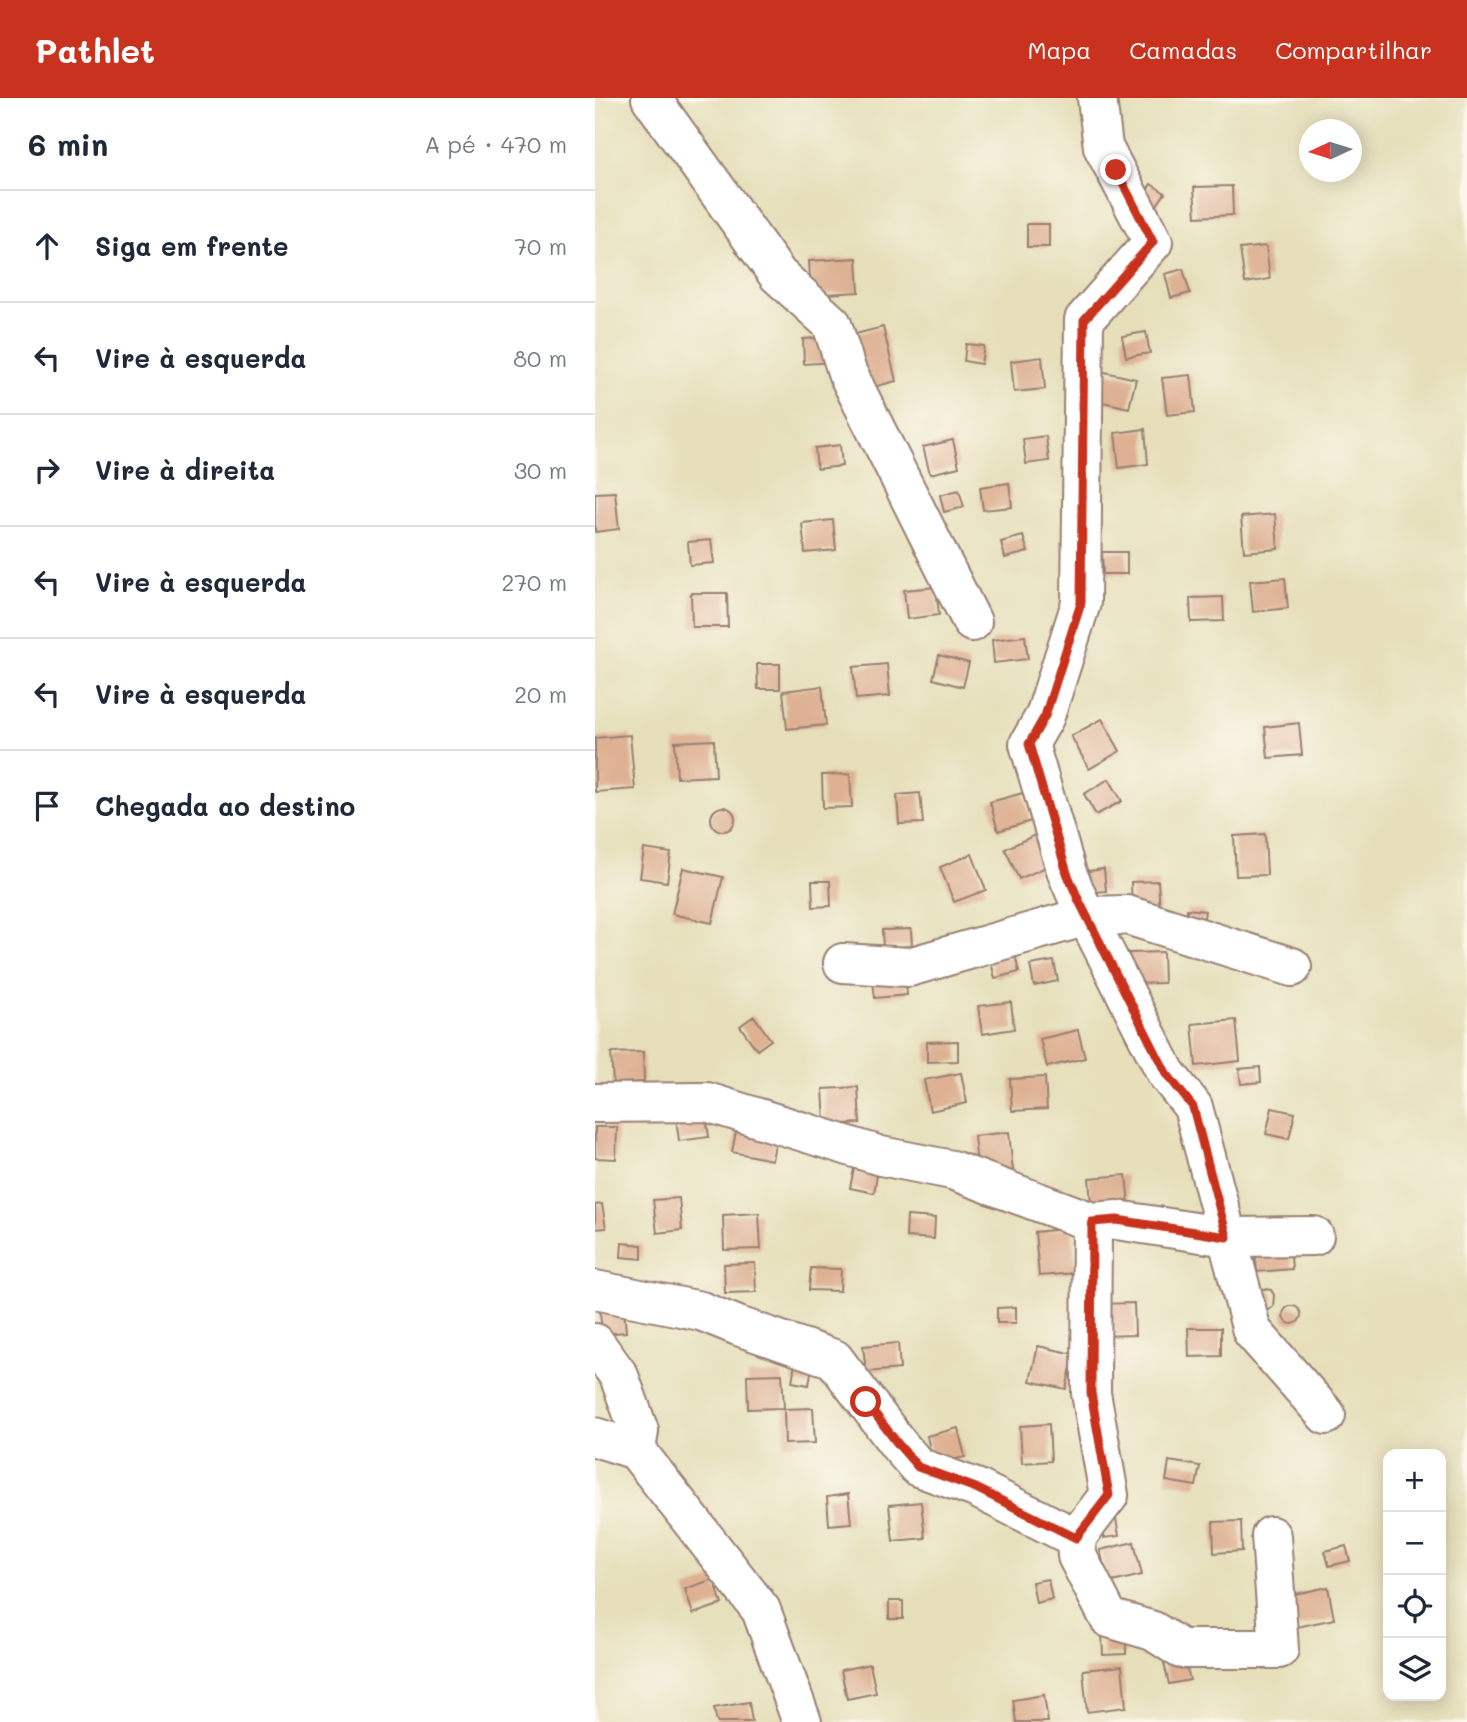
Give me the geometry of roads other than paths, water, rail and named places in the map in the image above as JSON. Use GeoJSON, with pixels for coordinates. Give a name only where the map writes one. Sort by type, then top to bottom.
{"type":"FeatureCollection","features":[{"type":"Feature","properties":{"kind":"street"},"geometry":{"type":"LineString","coordinates":[[651,98],[778,275],[832,324],[847,372],[972,622]]}},
{"type":"Feature","properties":{"kind":"street"},"geometry":{"type":"LineString","coordinates":[[1097,98],[1103,147],[1153,242],[1084,320],[1081,603],[1045,716],[1029,744],[1067,873],[1166,1073],[1193,1107],[1252,1331],[1326,1415]]}},
{"type":"Feature","properties":{"kind":"street"},"geometry":{"type":"LineString","coordinates":[[843,963],[909,967],[1087,916],[1127,915],[1292,967]]}},
{"type":"Feature","properties":{"kind":"street"},"geometry":{"type":"LineString","coordinates":[[595,1103],[707,1102],[881,1156],[953,1170],[1092,1222],[1117,1220],[1227,1237],[1314,1236]]}},
{"type":"Feature","properties":{"kind":"street"},"geometry":{"type":"LineString","coordinates":[[1092,1222],[1091,1393],[1109,1495],[1076,1538],[1077,1556],[1109,1618],[1153,1631],[1181,1649],[1279,1649],[1271,1536]]}},
{"type":"Feature","properties":{"kind":"street"},"geometry":{"type":"LineString","coordinates":[[595,1290],[701,1311],[834,1359],[918,1467],[976,1488],[1076,1538]]}},
{"type":"Feature","properties":{"kind":"street"},"geometry":{"type":"LineString","coordinates":[[595,1343],[619,1376],[639,1431],[636,1450]]}},
{"type":"Feature","properties":{"kind":"street"},"geometry":{"type":"LineString","coordinates":[[595,1437],[636,1450],[761,1610],[802,1722]]}}]}
